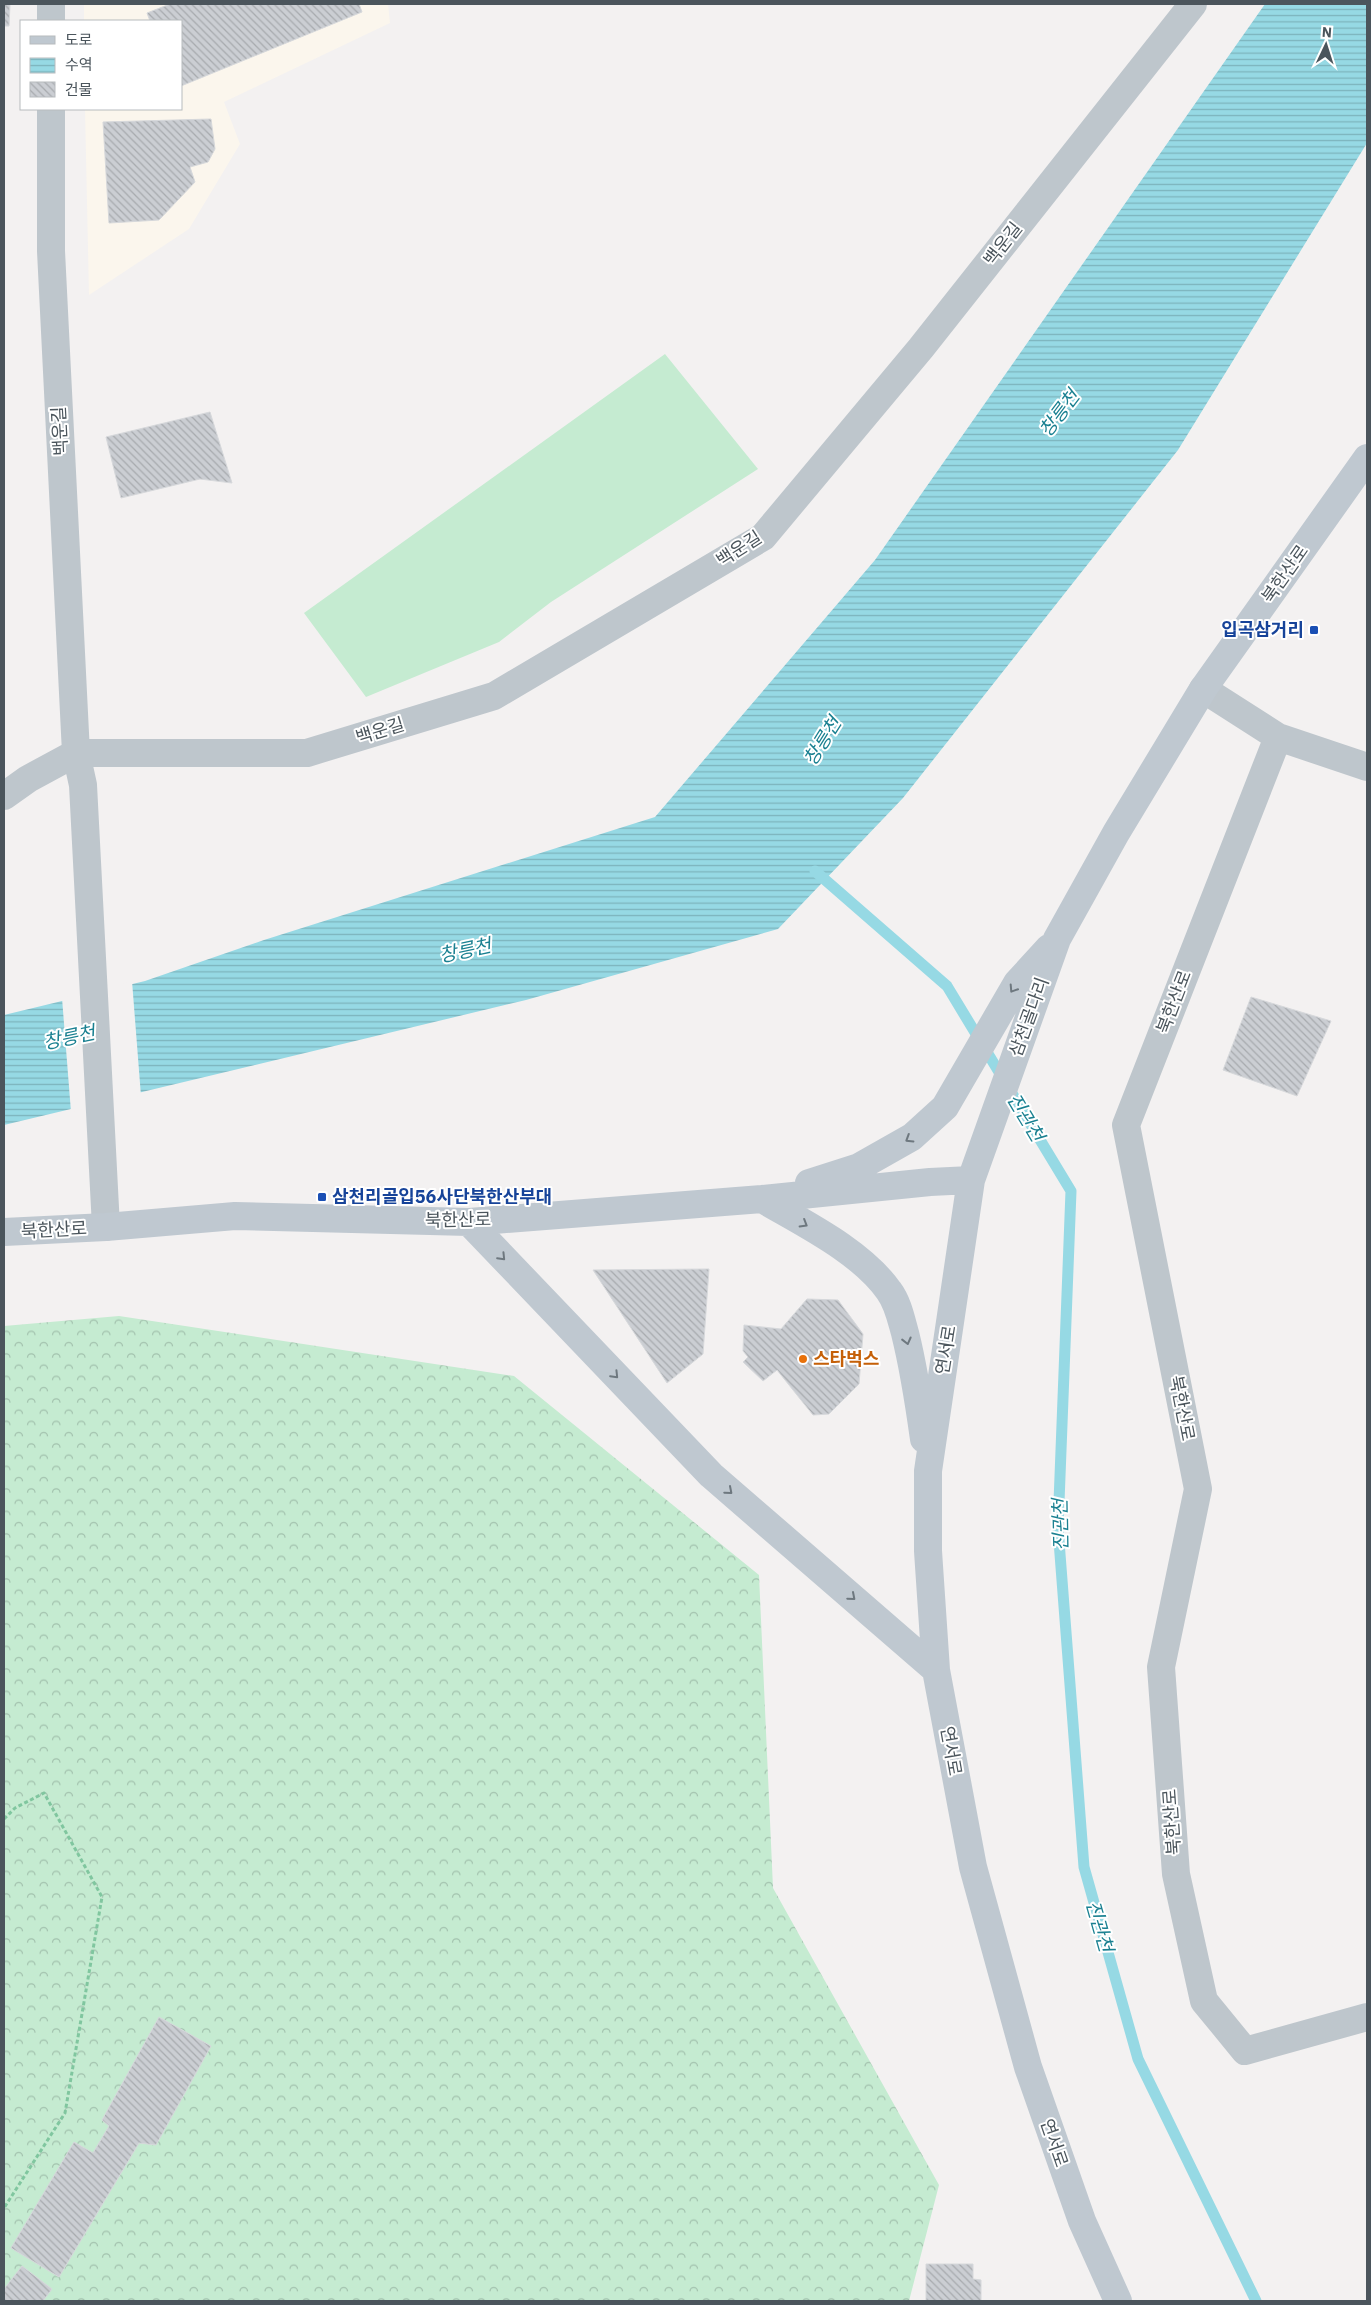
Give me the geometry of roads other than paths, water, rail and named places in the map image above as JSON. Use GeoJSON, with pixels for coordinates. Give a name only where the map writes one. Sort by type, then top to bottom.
{"type":"FeatureCollection","features":[{"type":"Feature","properties":{"kind":"main road","name":"북한산로"},"geometry":{"type":"LineString","coordinates":[[1057,939],[1116,832],[1203,689],[1367,458]]}},
{"type":"Feature","properties":{"kind":"main road"},"geometry":{"type":"LineString","coordinates":[[762,1199],[859,1166],[912,1137],[945,1107],[1017,983],[1057,939]]}},
{"type":"Feature","properties":{"kind":"main road","name":"삼천골다리"},"geometry":{"type":"LineString","coordinates":[[971,1180],[1057,939]]}},
{"type":"Feature","properties":{"kind":"main road","name":"북한산로"},"geometry":{"type":"LineString","coordinates":[[4,1232],[106,1227],[235,1216],[469,1222],[762,1199],[930,1182],[971,1180]]}},
{"type":"Feature","properties":{"kind":"main road","name":"연서로"},"geometry":{"type":"LineString","coordinates":[[971,1180],[928,1471],[928,1551],[936,1670],[973,1868],[1028,2068],[1082,2221],[1118,2301]]}},
{"type":"Feature","properties":{"kind":"main road"},"geometry":{"type":"LineString","coordinates":[[762,1199],[824,1236],[862,1262],[889,1290],[899,1309],[915,1374],[928,1471]]}},
{"type":"Feature","properties":{"kind":"main road"},"geometry":{"type":"LineString","coordinates":[[469,1222],[711,1475],[936,1670]]}},
{"type":"Feature","properties":{"kind":"street"},"geometry":{"type":"LineString","coordinates":[[51,4],[51,20]]}},
{"type":"Feature","properties":{"kind":"street","name":"백운길"},"geometry":{"type":"LineString","coordinates":[[4,796],[28,779],[76,753],[306,753],[494,696],[763,537],[921,348],[1193,4]]}},
{"type":"Feature","properties":{"kind":"street","name":"백운길"},"geometry":{"type":"LineString","coordinates":[[50,110],[51,251],[76,753],[83,785],[104,1152],[106,1227]]}},
{"type":"Feature","properties":{"kind":"street"},"geometry":{"type":"LineString","coordinates":[[1203,689],[1278,737],[1367,767]]}},
{"type":"Feature","properties":{"kind":"street","name":"북한산로"},"geometry":{"type":"LineString","coordinates":[[1278,737],[1126,1125],[1198,1489],[1161,1667],[1164,1716],[1176,1874],[1204,2001],[1245,2051],[1367,2017]]}},
{"type":"Feature","properties":{"kind":"water","name":"창릉천"},"geometry":{"type":"Polygon","coordinates":[[[1265,4],[1367,4],[1367,143],[1178,450],[903,798],[778,929],[526,1000],[4,1125],[4,1015],[145,981],[264,940],[655,817],[875,560],[1265,4]]]}},
{"type":"Feature","properties":{"kind":"waterway","name":"진관천"},"geometry":{"type":"LineString","coordinates":[[815,871],[947,986],[1071,1191],[1058,1528],[1084,1867],[1138,2059],[1256,2301]]}},
{"type":"Feature","properties":{"kind":"place","name":"입곡삼거리"},"geometry":{"type":"Point","coordinates":[1314,630]}},
{"type":"Feature","properties":{"kind":"place","name":"삼천리골입56사단북한산부대"},"geometry":{"type":"Point","coordinates":[322,1197]}},
{"type":"Feature","properties":{"kind":"place","name":"스타벅스"},"geometry":{"type":"Point","coordinates":[803,1359]}}]}
